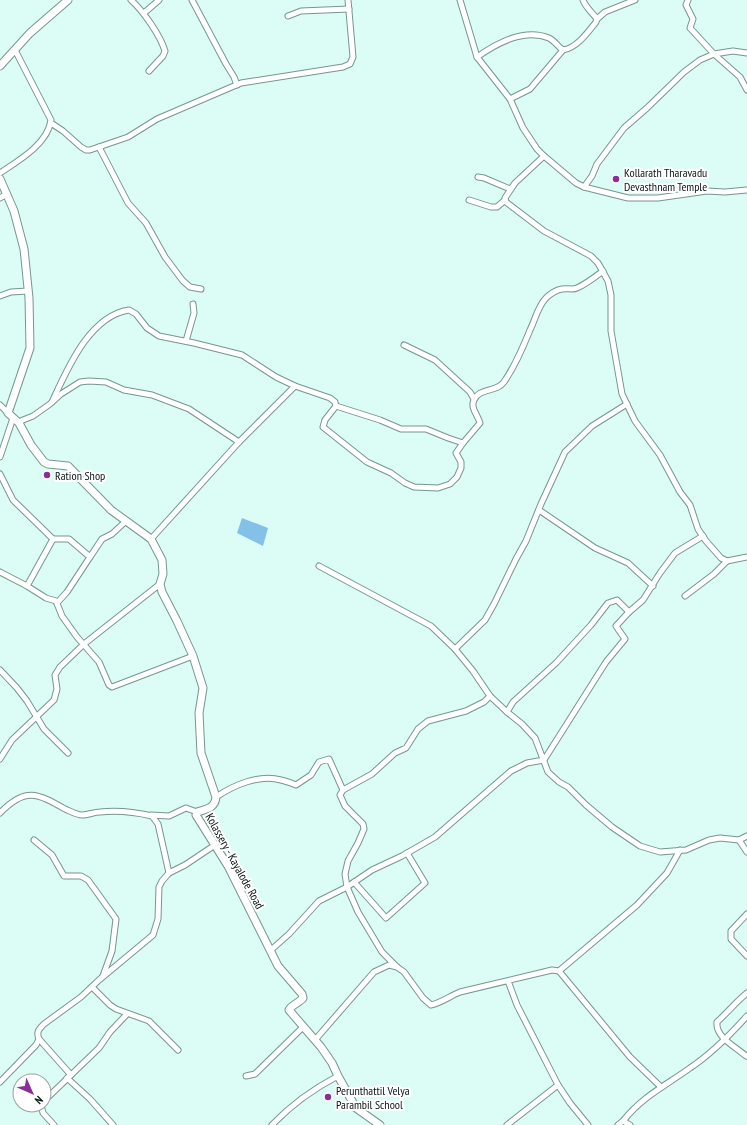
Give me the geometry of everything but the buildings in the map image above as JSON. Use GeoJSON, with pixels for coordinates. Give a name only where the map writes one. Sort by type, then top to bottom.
{"type":"FeatureCollection","features":[{"type":"Feature","properties":{"kind":"main road"},"geometry":{"type":"LineString","coordinates":[[0,66],[30,33],[67,0]]}},
{"type":"Feature","properties":{"kind":"main road"},"geometry":{"type":"LineString","coordinates":[[0,179],[14,211],[24,249],[28,291],[30,348],[13,418]]}},
{"type":"Feature","properties":{"kind":"main road","name":"Kolassery - Kayalode Road"},"geometry":{"type":"LineString","coordinates":[[13,418],[44,462],[48,464],[68,466],[111,510],[151,539],[162,560],[163,574],[160,584],[162,592],[193,656],[203,688],[199,713],[200,753],[216,797],[213,806],[198,812],[196,815],[228,866],[278,966],[302,994],[303,998],[289,1010],[315,1040],[332,1063],[356,1108],[380,1125]]}},
{"type":"Feature","properties":{"kind":"street"},"geometry":{"type":"LineString","coordinates":[[131,0],[144,14],[158,36],[165,51],[163,56],[149,71]]}},
{"type":"Feature","properties":{"kind":"street"},"geometry":{"type":"LineString","coordinates":[[144,14],[159,0]]}},
{"type":"Feature","properties":{"kind":"street"},"geometry":{"type":"LineString","coordinates":[[192,0],[237,85]]}},
{"type":"Feature","properties":{"kind":"street"},"geometry":{"type":"LineString","coordinates":[[51,123],[86,150],[128,137],[157,119],[237,85],[260,79],[344,67],[350,64],[353,57],[348,0]]}},
{"type":"Feature","properties":{"kind":"street"},"geometry":{"type":"LineString","coordinates":[[460,0],[477,57],[510,99],[523,128],[544,156],[576,183],[584,187],[628,198],[658,198],[707,191],[725,192],[747,190]]}},
{"type":"Feature","properties":{"kind":"street"},"geometry":{"type":"LineString","coordinates":[[583,0],[585,6],[597,19]]}},
{"type":"Feature","properties":{"kind":"street"},"geometry":{"type":"LineString","coordinates":[[510,99],[530,89],[563,50],[570,48],[582,38],[597,19],[605,12],[635,0]]}},
{"type":"Feature","properties":{"kind":"street"},"geometry":{"type":"LineString","coordinates":[[688,0],[686,6],[693,19],[690,28],[714,54],[740,77],[747,90]]}},
{"type":"Feature","properties":{"kind":"street"},"geometry":{"type":"LineString","coordinates":[[288,16],[301,11],[348,9]]}},
{"type":"Feature","properties":{"kind":"street"},"geometry":{"type":"LineString","coordinates":[[477,57],[487,50],[513,38],[530,35],[551,39],[563,50]]}},
{"type":"Feature","properties":{"kind":"street"},"geometry":{"type":"LineString","coordinates":[[0,174],[30,152],[44,136],[51,123],[45,106],[15,50]]}},
{"type":"Feature","properties":{"kind":"street"},"geometry":{"type":"LineString","coordinates":[[584,187],[592,176],[597,164],[624,128],[684,72],[700,60],[714,54],[733,51],[747,52]]}},
{"type":"Feature","properties":{"kind":"street"},"geometry":{"type":"LineString","coordinates":[[99,147],[128,203],[146,223],[170,263],[183,281],[190,287],[200,289]]}},
{"type":"Feature","properties":{"kind":"street"},"geometry":{"type":"LineString","coordinates":[[469,200],[491,207],[497,207],[505,200],[510,189],[544,156]]}},
{"type":"Feature","properties":{"kind":"street"},"geometry":{"type":"LineString","coordinates":[[478,177],[510,189]]}},
{"type":"Feature","properties":{"kind":"street"},"geometry":{"type":"LineString","coordinates":[[0,198],[7,194]]}},
{"type":"Feature","properties":{"kind":"street"},"geometry":{"type":"LineString","coordinates":[[505,200],[510,206],[544,231],[591,256],[603,271],[608,281],[611,295],[611,331],[622,394],[635,421],[660,455],[680,492],[690,505],[698,528],[706,541],[721,558],[727,561]]}},
{"type":"Feature","properties":{"kind":"street"},"geometry":{"type":"LineString","coordinates":[[336,406],[325,420],[323,427],[367,462],[414,487],[438,488],[450,484],[457,478],[461,468],[461,462],[456,453],[480,423],[479,417],[474,411],[474,399],[481,392],[498,388],[505,381],[539,309],[547,298],[562,289],[577,288],[603,271]]}},
{"type":"Feature","properties":{"kind":"street"},"geometry":{"type":"LineString","coordinates":[[0,296],[11,292],[28,291]]}},
{"type":"Feature","properties":{"kind":"street"},"geometry":{"type":"LineString","coordinates":[[186,341],[194,314],[193,304]]}},
{"type":"Feature","properties":{"kind":"street"},"geometry":{"type":"LineString","coordinates":[[52,402],[64,375],[80,348],[92,333],[106,320],[120,312],[129,310],[136,314],[147,328],[159,336],[242,355],[276,377],[332,399],[336,406],[380,420],[401,429],[426,429],[463,443]]}},
{"type":"Feature","properties":{"kind":"street"},"geometry":{"type":"LineString","coordinates":[[404,345],[435,360],[470,392],[474,399]]}},
{"type":"Feature","properties":{"kind":"street"},"geometry":{"type":"LineString","coordinates":[[13,418],[33,416],[61,394],[80,382],[89,380],[106,382],[124,390],[152,395],[189,409],[239,442]]}},
{"type":"Feature","properties":{"kind":"street"},"geometry":{"type":"LineString","coordinates":[[151,539],[239,442],[296,386]]}},
{"type":"Feature","properties":{"kind":"street"},"geometry":{"type":"LineString","coordinates":[[455,649],[485,620],[526,541],[565,452],[592,426],[627,404]]}},
{"type":"Feature","properties":{"kind":"street"},"geometry":{"type":"LineString","coordinates":[[0,405],[13,418]]}},
{"type":"Feature","properties":{"kind":"street"},"geometry":{"type":"LineString","coordinates":[[0,457],[13,418]]}},
{"type":"Feature","properties":{"kind":"street"},"geometry":{"type":"LineString","coordinates":[[0,474],[13,500],[53,539],[69,539],[90,557]]}},
{"type":"Feature","properties":{"kind":"street"},"geometry":{"type":"LineString","coordinates":[[539,510],[595,548],[628,563],[653,586]]}},
{"type":"Feature","properties":{"kind":"street"},"geometry":{"type":"LineString","coordinates":[[58,604],[102,538],[112,534],[122,526],[126,520]]}},
{"type":"Feature","properties":{"kind":"street"},"geometry":{"type":"LineString","coordinates":[[271,950],[289,934],[319,901],[347,887],[372,870],[435,838],[511,771],[527,763],[544,760],[606,662],[625,639],[616,626],[643,600],[675,553],[703,536]]}},
{"type":"Feature","properties":{"kind":"street"},"geometry":{"type":"LineString","coordinates":[[27,586],[53,539]]}},
{"type":"Feature","properties":{"kind":"street"},"geometry":{"type":"LineString","coordinates":[[686,596],[714,574],[727,561],[747,557]]}},
{"type":"Feature","properties":{"kind":"street"},"geometry":{"type":"LineString","coordinates":[[319,566],[431,626],[455,649],[473,671],[490,696],[522,724],[535,738],[548,772],[559,782],[568,787],[586,805],[612,827],[640,846],[660,852],[686,850],[709,840],[720,838],[739,840],[747,836]]}},
{"type":"Feature","properties":{"kind":"street"},"geometry":{"type":"LineString","coordinates":[[0,572],[46,598],[54,600],[58,604],[62,616],[77,637],[99,662],[108,685],[112,687],[193,656]]}},
{"type":"Feature","properties":{"kind":"street"},"geometry":{"type":"LineString","coordinates":[[0,759],[12,740],[54,700],[57,689],[55,675],[60,667],[84,644],[160,584]]}},
{"type":"Feature","properties":{"kind":"street"},"geometry":{"type":"LineString","coordinates":[[507,712],[513,702],[546,673],[591,625],[608,603],[617,600],[629,612]]}},
{"type":"Feature","properties":{"kind":"street"},"geometry":{"type":"LineString","coordinates":[[0,670],[17,688],[37,716],[44,729],[68,753]]}},
{"type":"Feature","properties":{"kind":"street"},"geometry":{"type":"LineString","coordinates":[[490,696],[484,702],[466,711],[428,721],[418,729],[406,748],[395,753],[372,774],[343,790],[340,795],[345,806],[363,824],[364,829],[348,860],[345,874],[347,887],[358,912],[382,952],[404,972],[423,998],[431,1005],[438,1004],[460,992],[552,970],[559,971],[630,1058],[661,1086]]}},
{"type":"Feature","properties":{"kind":"street"},"geometry":{"type":"LineString","coordinates":[[216,797],[232,788],[256,779],[280,779],[296,785],[311,775],[319,762],[330,759],[343,790]]}},
{"type":"Feature","properties":{"kind":"street"},"geometry":{"type":"LineString","coordinates":[[0,813],[21,796],[31,795],[42,796],[70,811],[81,815],[118,810],[150,815],[169,816],[186,808],[198,812]]}},
{"type":"Feature","properties":{"kind":"street"},"geometry":{"type":"LineString","coordinates":[[150,815],[158,824],[169,873]]}},
{"type":"Feature","properties":{"kind":"street"},"geometry":{"type":"LineString","coordinates":[[34,840],[52,855],[64,876],[81,876],[88,880],[116,920],[112,951],[103,977]]}},
{"type":"Feature","properties":{"kind":"street"},"geometry":{"type":"LineString","coordinates":[[739,840],[747,852]]}},
{"type":"Feature","properties":{"kind":"street"},"geometry":{"type":"LineString","coordinates":[[113,1125],[102,1111],[69,1077],[38,1039],[38,1029],[92,987],[153,935],[158,919],[159,887],[162,881],[169,873],[185,865],[215,845]]}},
{"type":"Feature","properties":{"kind":"street"},"geometry":{"type":"LineString","coordinates":[[559,971],[637,905],[667,873],[680,850]]}},
{"type":"Feature","properties":{"kind":"street"},"geometry":{"type":"LineString","coordinates":[[354,882],[386,918],[425,883],[407,853]]}},
{"type":"Feature","properties":{"kind":"street"},"geometry":{"type":"LineString","coordinates":[[747,914],[731,931],[731,939],[747,956]]}},
{"type":"Feature","properties":{"kind":"street"},"geometry":{"type":"LineString","coordinates":[[315,1040],[374,972],[389,965],[397,967]]}},
{"type":"Feature","properties":{"kind":"street"},"geometry":{"type":"LineString","coordinates":[[508,981],[517,1005],[558,1085],[588,1125]]}},
{"type":"Feature","properties":{"kind":"street"},"geometry":{"type":"LineString","coordinates":[[92,987],[110,1006],[127,1014],[149,1021],[178,1050]]}},
{"type":"Feature","properties":{"kind":"street"},"geometry":{"type":"LineString","coordinates":[[746,1056],[720,1034],[716,1026],[717,1022],[738,1000],[747,993]]}},
{"type":"Feature","properties":{"kind":"street"},"geometry":{"type":"LineString","coordinates":[[52,1093],[99,1048],[110,1032],[127,1014]]}},
{"type":"Feature","properties":{"kind":"street"},"geometry":{"type":"LineString","coordinates":[[618,1125],[640,1102],[661,1086],[691,1067],[726,1039],[747,1016]]}},
{"type":"Feature","properties":{"kind":"street"},"geometry":{"type":"LineString","coordinates":[[246,1076],[255,1074],[303,1027]]}},
{"type":"Feature","properties":{"kind":"street"},"geometry":{"type":"LineString","coordinates":[[0,1082],[30,1053],[38,1039]]}},
{"type":"Feature","properties":{"kind":"street"},"geometry":{"type":"LineString","coordinates":[[272,1125],[305,1096],[322,1084],[338,1076]]}},
{"type":"Feature","properties":{"kind":"street"},"geometry":{"type":"LineString","coordinates":[[507,1125],[558,1085]]}},
{"type":"Feature","properties":{"kind":"street"},"geometry":{"type":"LineString","coordinates":[[43,1113],[54,1125]]}},
{"type":"Feature","properties":{"kind":"street"},"geometry":{"type":"LineString","coordinates":[[623,1121],[630,1125]]}},
{"type":"Feature","properties":{"kind":"water"},"geometry":{"type":"Polygon","coordinates":[[[242,518],[268,528],[263,546],[237,533],[242,518]]]}},
{"type":"Feature","properties":{"kind":"place","name":"Kollarath Tharavadu Devasthnam Temple"},"geometry":{"type":"Point","coordinates":[616,179]}},
{"type":"Feature","properties":{"kind":"place","name":"Ration Shop"},"geometry":{"type":"Point","coordinates":[47,475]}},
{"type":"Feature","properties":{"kind":"place","name":"Perunthattil Velya Parambil School"},"geometry":{"type":"Point","coordinates":[328,1097]}}]}
